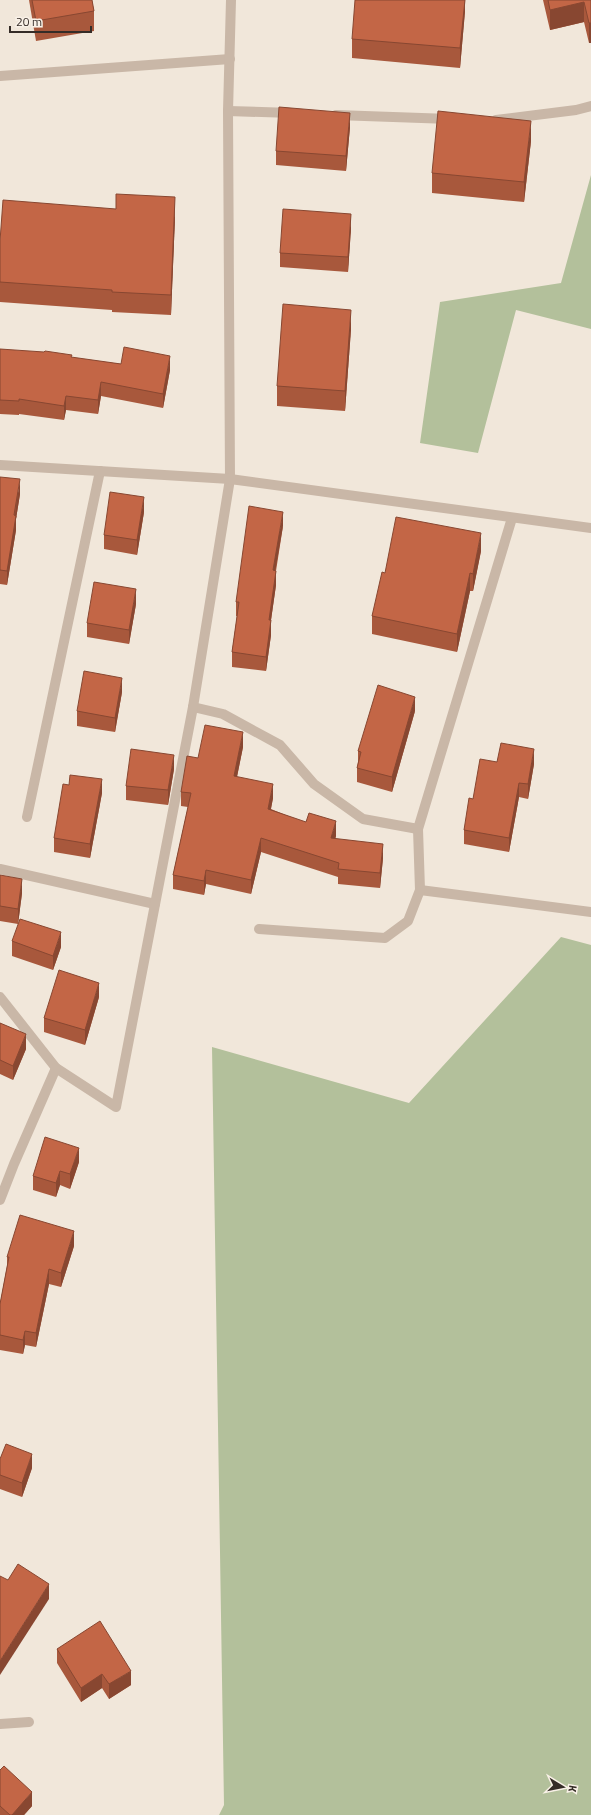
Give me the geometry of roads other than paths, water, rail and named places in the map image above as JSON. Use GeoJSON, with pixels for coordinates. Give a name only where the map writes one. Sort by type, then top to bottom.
{"type":"FeatureCollection","features":[{"type":"Feature","properties":{"kind":"street"},"geometry":{"type":"LineString","coordinates":[[1,1000],[56,1068],[116,1107],[193,707],[230,479],[228,111],[231,0]]}},
{"type":"Feature","properties":{"kind":"street"},"geometry":{"type":"LineString","coordinates":[[0,76],[230,59]]}},
{"type":"Feature","properties":{"kind":"street"},"geometry":{"type":"LineString","coordinates":[[482,120],[506,119],[576,110],[591,106]]}},
{"type":"Feature","properties":{"kind":"street"},"geometry":{"type":"LineString","coordinates":[[228,111],[300,113]]}},
{"type":"Feature","properties":{"kind":"street"},"geometry":{"type":"LineString","coordinates":[[324,114],[459,119]]}},
{"type":"Feature","properties":{"kind":"street"},"geometry":{"type":"LineString","coordinates":[[0,465],[230,479],[591,528]]}},
{"type":"Feature","properties":{"kind":"street"},"geometry":{"type":"LineString","coordinates":[[27,817],[100,471]]}},
{"type":"Feature","properties":{"kind":"street"},"geometry":{"type":"LineString","coordinates":[[259,929],[385,938],[408,921],[420,890],[418,829],[512,518]]}},
{"type":"Feature","properties":{"kind":"street"},"geometry":{"type":"LineString","coordinates":[[193,707],[223,714],[280,745],[314,784],[362,819],[418,829]]}},
{"type":"Feature","properties":{"kind":"street"},"geometry":{"type":"LineString","coordinates":[[0,869],[155,904]]}},
{"type":"Feature","properties":{"kind":"street"},"geometry":{"type":"LineString","coordinates":[[420,890],[591,912]]}},
{"type":"Feature","properties":{"kind":"street"},"geometry":{"type":"LineString","coordinates":[[0,1200],[56,1068]]}},
{"type":"Feature","properties":{"kind":"street"},"geometry":{"type":"LineString","coordinates":[[0,1724],[28,1722]]}}]}
